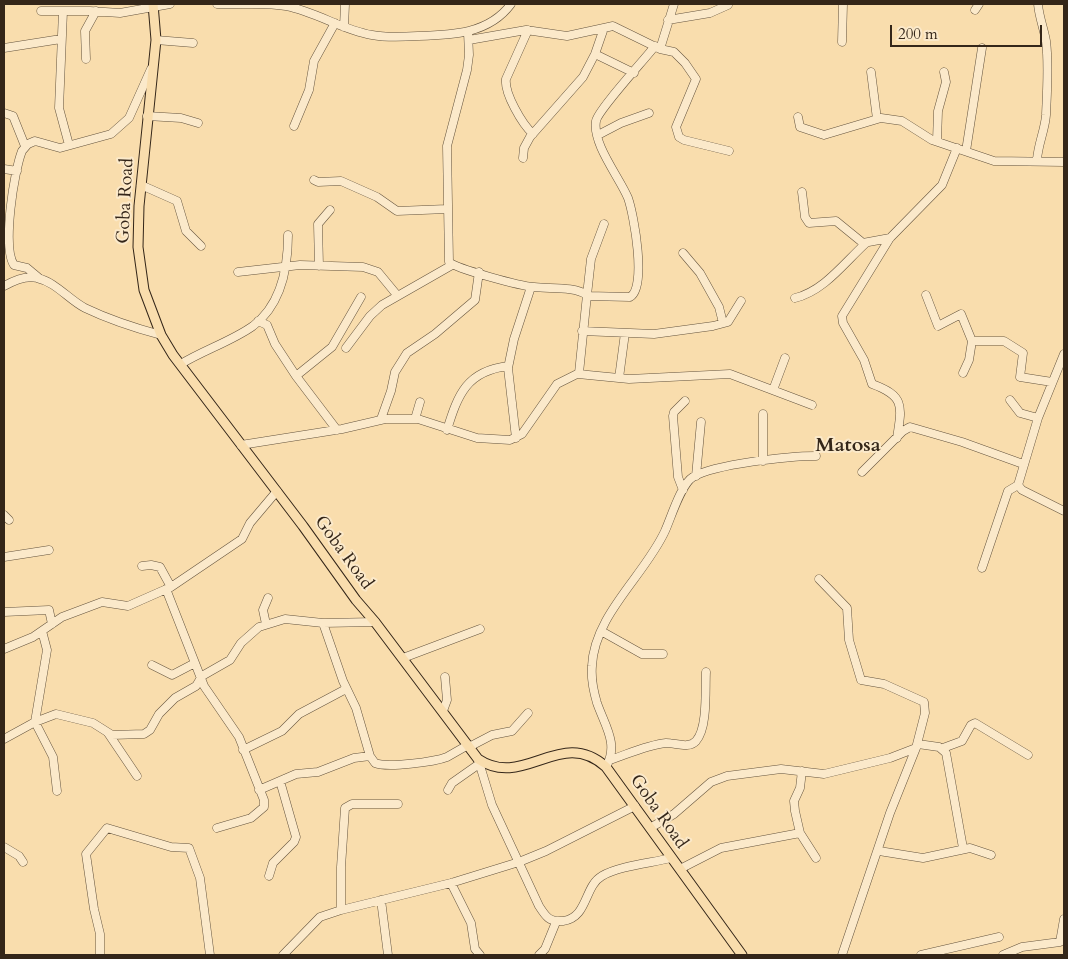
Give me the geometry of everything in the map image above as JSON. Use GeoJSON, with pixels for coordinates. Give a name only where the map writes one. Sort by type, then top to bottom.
{"type":"FeatureCollection","features":[{"type":"Feature","properties":{"kind":"main road","name":"Goba Road"},"geometry":{"type":"LineString","coordinates":[[153,6],[156,40],[139,206],[139,255],[144,290],[161,335],[173,355],[182,364],[277,491],[356,600],[443,711],[469,746],[478,762],[490,766],[508,768],[566,752],[576,752],[595,757],[608,764],[671,858],[742,955]]}},
{"type":"Feature","properties":{"kind":"street"},"geometry":{"type":"LineString","coordinates":[[112,4],[112,12]]}},
{"type":"Feature","properties":{"kind":"street"},"geometry":{"type":"LineString","coordinates":[[40,11],[67,8],[112,12],[170,4]]}},
{"type":"Feature","properties":{"kind":"street"},"geometry":{"type":"LineString","coordinates":[[217,4],[286,6],[315,14],[344,27],[373,36],[468,36],[528,30],[564,36],[617,27],[658,48],[676,54],[696,79],[676,127],[679,137],[684,140],[729,151]]}},
{"type":"Feature","properties":{"kind":"street"},"geometry":{"type":"LineString","coordinates":[[344,27],[345,4]]}},
{"type":"Feature","properties":{"kind":"street"},"geometry":{"type":"LineString","coordinates":[[468,36],[501,16],[511,4]]}},
{"type":"Feature","properties":{"kind":"street"},"geometry":{"type":"LineString","coordinates":[[346,348],[374,311],[397,295],[452,265],[531,287],[578,291],[587,296],[630,297],[636,292],[638,284],[632,212],[623,188],[607,163],[596,126],[598,115],[658,48],[674,4]]}},
{"type":"Feature","properties":{"kind":"street"},"geometry":{"type":"LineString","coordinates":[[842,42],[843,4]]}},
{"type":"Feature","properties":{"kind":"street"},"geometry":{"type":"LineString","coordinates":[[1037,160],[1038,143],[1046,118],[1047,85],[1046,41],[1040,21],[1038,4]]}},
{"type":"Feature","properties":{"kind":"street"},"geometry":{"type":"LineString","coordinates":[[668,20],[710,13],[728,5]]}},
{"type":"Feature","properties":{"kind":"street"},"geometry":{"type":"LineString","coordinates":[[67,8],[60,39],[59,108],[69,145]]}},
{"type":"Feature","properties":{"kind":"street"},"geometry":{"type":"LineString","coordinates":[[86,59],[85,31],[96,11]]}},
{"type":"Feature","properties":{"kind":"street"},"geometry":{"type":"LineString","coordinates":[[294,126],[309,90],[314,61],[335,23]]}},
{"type":"Feature","properties":{"kind":"street"},"geometry":{"type":"LineString","coordinates":[[523,158],[526,144],[532,134],[580,81],[595,54],[604,28]]}},
{"type":"Feature","properties":{"kind":"street"},"geometry":{"type":"LineString","coordinates":[[528,30],[506,79],[505,87],[520,118],[532,134]]}},
{"type":"Feature","properties":{"kind":"street"},"geometry":{"type":"LineString","coordinates":[[452,265],[448,258],[448,136],[467,70],[468,36]]}},
{"type":"Feature","properties":{"kind":"street"},"geometry":{"type":"LineString","coordinates":[[4,48],[60,39]]}},
{"type":"Feature","properties":{"kind":"street"},"geometry":{"type":"LineString","coordinates":[[156,40],[194,43]]}},
{"type":"Feature","properties":{"kind":"street"},"geometry":{"type":"LineString","coordinates":[[897,438],[899,401],[886,389],[872,384],[864,360],[842,320],[846,307],[890,238],[940,188],[962,150],[982,48]]}},
{"type":"Feature","properties":{"kind":"street"},"geometry":{"type":"LineString","coordinates":[[595,54],[634,73]]}},
{"type":"Feature","properties":{"kind":"street"},"geometry":{"type":"LineString","coordinates":[[25,146],[35,141],[58,148],[84,140],[106,137],[124,125],[136,106],[152,66]]}},
{"type":"Feature","properties":{"kind":"street"},"geometry":{"type":"LineString","coordinates":[[871,72],[877,119]]}},
{"type":"Feature","properties":{"kind":"street"},"geometry":{"type":"LineString","coordinates":[[937,142],[938,111],[946,82],[944,72]]}},
{"type":"Feature","properties":{"kind":"street"},"geometry":{"type":"LineString","coordinates":[[4,113],[14,116],[25,146],[16,171],[10,209],[9,235],[12,262],[15,265],[27,268],[85,308],[111,320],[161,335]]}},
{"type":"Feature","properties":{"kind":"street"},"geometry":{"type":"LineString","coordinates":[[598,135],[621,123],[649,113]]}},
{"type":"Feature","properties":{"kind":"street"},"geometry":{"type":"LineString","coordinates":[[147,116],[180,118],[198,123]]}},
{"type":"Feature","properties":{"kind":"street"},"geometry":{"type":"LineString","coordinates":[[798,117],[800,127],[822,135],[877,119],[891,118],[902,120],[937,142],[1001,162],[1037,160],[1064,162]]}},
{"type":"Feature","properties":{"kind":"street"},"geometry":{"type":"LineString","coordinates":[[4,169],[16,171]]}},
{"type":"Feature","properties":{"kind":"street"},"geometry":{"type":"LineString","coordinates":[[314,180],[318,182],[341,181],[377,197],[397,211],[447,209]]}},
{"type":"Feature","properties":{"kind":"street"},"geometry":{"type":"LineString","coordinates":[[141,185],[156,189],[178,201],[186,231],[201,246]]}},
{"type":"Feature","properties":{"kind":"street"},"geometry":{"type":"LineString","coordinates":[[802,192],[805,218],[809,223],[836,221],[856,238],[866,243]]}},
{"type":"Feature","properties":{"kind":"street"},"geometry":{"type":"LineString","coordinates":[[319,266],[318,224],[330,210]]}},
{"type":"Feature","properties":{"kind":"street"},"geometry":{"type":"LineString","coordinates":[[578,374],[591,259],[604,224]]}},
{"type":"Feature","properties":{"kind":"street"},"geometry":{"type":"LineString","coordinates":[[182,364],[258,321],[273,301],[284,278],[288,234]]}},
{"type":"Feature","properties":{"kind":"street"},"geometry":{"type":"LineString","coordinates":[[795,298],[815,290],[866,243],[890,238]]}},
{"type":"Feature","properties":{"kind":"street"},"geometry":{"type":"LineString","coordinates":[[683,253],[700,273],[719,307],[723,323]]}},
{"type":"Feature","properties":{"kind":"street"},"geometry":{"type":"LineString","coordinates":[[238,272],[286,266],[361,266],[373,269],[380,274],[397,295]]}},
{"type":"Feature","properties":{"kind":"street"},"geometry":{"type":"LineString","coordinates":[[381,419],[395,372],[403,358],[474,300],[478,272]]}},
{"type":"Feature","properties":{"kind":"street"},"geometry":{"type":"LineString","coordinates":[[4,286],[23,278],[39,278]]}},
{"type":"Feature","properties":{"kind":"street"},"geometry":{"type":"LineString","coordinates":[[516,438],[508,366],[514,339],[531,287]]}},
{"type":"Feature","properties":{"kind":"street"},"geometry":{"type":"LineString","coordinates":[[926,295],[938,326],[942,326],[958,313],[961,314],[972,341],[969,360],[963,373]]}},
{"type":"Feature","properties":{"kind":"street"},"geometry":{"type":"LineString","coordinates":[[296,376],[330,350],[361,297]]}},
{"type":"Feature","properties":{"kind":"street"},"geometry":{"type":"LineString","coordinates":[[582,331],[654,334],[723,323],[728,322],[741,301]]}},
{"type":"Feature","properties":{"kind":"street"},"geometry":{"type":"LineString","coordinates":[[258,321],[268,327],[275,344],[296,376],[337,430]]}},
{"type":"Feature","properties":{"kind":"street"},"geometry":{"type":"LineString","coordinates":[[619,378],[625,333]]}},
{"type":"Feature","properties":{"kind":"street"},"geometry":{"type":"LineString","coordinates":[[972,341],[1004,342],[1022,353],[1020,377],[1052,382]]}},
{"type":"Feature","properties":{"kind":"street"},"geometry":{"type":"LineString","coordinates":[[1018,485],[1038,418],[1064,354]]}},
{"type":"Feature","properties":{"kind":"street"},"geometry":{"type":"LineString","coordinates":[[773,390],[785,358]]}},
{"type":"Feature","properties":{"kind":"street"},"geometry":{"type":"LineString","coordinates":[[447,430],[460,393],[466,384],[493,368],[508,366]]}},
{"type":"Feature","properties":{"kind":"street"},"geometry":{"type":"LineString","coordinates":[[241,445],[337,430],[381,419],[415,419],[477,438],[505,440],[516,438],[522,434],[557,384],[567,377],[578,374],[619,378],[730,374],[812,405]]}},
{"type":"Feature","properties":{"kind":"street"},"geometry":{"type":"LineString","coordinates":[[1010,400],[1020,413],[1038,418]]}},
{"type":"Feature","properties":{"kind":"street"},"geometry":{"type":"LineString","coordinates":[[415,419],[420,402]]}},
{"type":"Feature","properties":{"kind":"street"},"geometry":{"type":"LineString","coordinates":[[683,490],[678,477],[673,416],[674,412],[685,402]]}},
{"type":"Feature","properties":{"kind":"street"},"geometry":{"type":"LineString","coordinates":[[763,414],[763,461]]}},
{"type":"Feature","properties":{"kind":"street"},"geometry":{"type":"LineString","coordinates":[[696,476],[701,422]]}},
{"type":"Feature","properties":{"kind":"street"},"geometry":{"type":"LineString","coordinates":[[862,472],[906,428],[962,442],[1023,464]]}},
{"type":"Feature","properties":{"kind":"street"},"geometry":{"type":"LineString","coordinates":[[608,764],[612,739],[596,701],[592,671],[596,642],[601,631],[662,538],[683,490],[690,479],[729,467],[792,456],[816,456]]}},
{"type":"Feature","properties":{"kind":"street"},"geometry":{"type":"LineString","coordinates":[[1018,485],[1022,490],[1064,511]]}},
{"type":"Feature","properties":{"kind":"street"},"geometry":{"type":"LineString","coordinates":[[982,568],[1008,491],[1012,486],[1018,485]]}},
{"type":"Feature","properties":{"kind":"street"},"geometry":{"type":"LineString","coordinates":[[4,649],[42,631],[62,617],[102,602],[126,606],[168,588],[242,539],[250,523],[277,491]]}},
{"type":"Feature","properties":{"kind":"street"},"geometry":{"type":"LineString","coordinates":[[4,557],[50,550]]}},
{"type":"Feature","properties":{"kind":"street"},"geometry":{"type":"LineString","coordinates":[[142,566],[151,564],[160,567],[204,686],[231,722],[264,803],[260,811],[251,818],[217,828]]}},
{"type":"Feature","properties":{"kind":"street"},"geometry":{"type":"LineString","coordinates":[[820,579],[847,608],[850,640],[861,680],[884,684],[924,702],[925,713],[917,746],[897,795],[842,955]]}},
{"type":"Feature","properties":{"kind":"street"},"geometry":{"type":"LineString","coordinates":[[266,624],[264,610],[268,598]]}},
{"type":"Feature","properties":{"kind":"street"},"geometry":{"type":"LineString","coordinates":[[4,612],[49,610],[52,624]]}},
{"type":"Feature","properties":{"kind":"street"},"geometry":{"type":"LineString","coordinates":[[108,733],[121,736],[148,732],[159,714],[175,698],[196,686],[201,677],[230,660],[241,643],[254,630],[266,624],[285,619],[323,623],[375,622]]}},
{"type":"Feature","properties":{"kind":"street"},"geometry":{"type":"LineString","coordinates":[[323,623],[346,689],[355,706],[370,756],[375,763],[380,765],[433,760],[447,756],[492,735],[512,731],[528,713]]}},
{"type":"Feature","properties":{"kind":"street"},"geometry":{"type":"LineString","coordinates":[[403,658],[480,629]]}},
{"type":"Feature","properties":{"kind":"street"},"geometry":{"type":"LineString","coordinates":[[42,631],[47,650],[35,722],[53,757],[57,791]]}},
{"type":"Feature","properties":{"kind":"street"},"geometry":{"type":"LineString","coordinates":[[601,631],[642,654],[663,654]]}},
{"type":"Feature","properties":{"kind":"street"},"geometry":{"type":"LineString","coordinates":[[152,665],[173,675],[195,663]]}},
{"type":"Feature","properties":{"kind":"street"},"geometry":{"type":"LineString","coordinates":[[608,764],[657,744],[689,745],[696,741],[701,731],[704,712],[706,672]]}},
{"type":"Feature","properties":{"kind":"street"},"geometry":{"type":"LineString","coordinates":[[443,711],[447,700],[445,677]]}},
{"type":"Feature","properties":{"kind":"street"},"geometry":{"type":"LineString","coordinates":[[243,750],[282,731],[299,714],[346,689]]}},
{"type":"Feature","properties":{"kind":"street"},"geometry":{"type":"LineString","coordinates":[[4,739],[35,722],[58,714],[94,723],[108,733],[137,776]]}},
{"type":"Feature","properties":{"kind":"street"},"geometry":{"type":"LineString","coordinates":[[650,828],[674,814],[711,782],[719,778],[764,770],[802,771],[824,774],[890,758],[917,746],[943,748],[962,741],[970,725],[975,722],[1028,755]]}},
{"type":"Feature","properties":{"kind":"street"},"geometry":{"type":"LineString","coordinates":[[943,748],[948,758],[963,848]]}},
{"type":"Feature","properties":{"kind":"street"},"geometry":{"type":"LineString","coordinates":[[259,790],[298,774],[318,772],[354,758],[370,756]]}},
{"type":"Feature","properties":{"kind":"street"},"geometry":{"type":"LineString","coordinates":[[448,790],[452,783],[478,762],[492,805],[518,862],[543,912],[548,919],[556,922],[568,920],[576,915],[594,882],[605,874],[671,858]]}},
{"type":"Feature","properties":{"kind":"street"},"geometry":{"type":"LineString","coordinates":[[802,771],[800,788],[794,801],[800,833],[816,858]]}},
{"type":"Feature","properties":{"kind":"street"},"geometry":{"type":"LineString","coordinates":[[268,876],[273,863],[294,842],[296,837],[280,781]]}},
{"type":"Feature","properties":{"kind":"street"},"geometry":{"type":"LineString","coordinates":[[341,910],[340,867],[345,808],[352,804],[398,804]]}},
{"type":"Feature","properties":{"kind":"street"},"geometry":{"type":"LineString","coordinates":[[283,955],[320,917],[451,883],[518,862],[546,851],[635,806]]}},
{"type":"Feature","properties":{"kind":"street"},"geometry":{"type":"LineString","coordinates":[[100,955],[100,934],[86,854],[107,828],[172,847],[189,848],[200,878],[210,955]]}},
{"type":"Feature","properties":{"kind":"street"},"geometry":{"type":"LineString","coordinates":[[680,869],[720,848],[800,833]]}},
{"type":"Feature","properties":{"kind":"street"},"geometry":{"type":"LineString","coordinates":[[4,847],[18,856],[23,862]]}},
{"type":"Feature","properties":{"kind":"street"},"geometry":{"type":"LineString","coordinates":[[879,851],[923,858],[943,855],[963,848],[979,850],[991,855]]}},
{"type":"Feature","properties":{"kind":"street"},"geometry":{"type":"LineString","coordinates":[[451,883],[472,923],[475,949],[480,955]]}},
{"type":"Feature","properties":{"kind":"street"},"geometry":{"type":"LineString","coordinates":[[381,900],[388,955]]}},
{"type":"Feature","properties":{"kind":"street"},"geometry":{"type":"LineString","coordinates":[[1003,955],[1022,947],[1051,945],[1060,942],[1064,919]]}},
{"type":"Feature","properties":{"kind":"street"},"geometry":{"type":"LineString","coordinates":[[539,955],[545,949],[556,922]]}},
{"type":"Feature","properties":{"kind":"street"},"geometry":{"type":"LineString","coordinates":[[921,955],[999,937]]}},
{"type":"Feature","properties":{"kind":"district","name":"Matosa"},"geometry":{"type":"Point","coordinates":[848,446]}}]}
